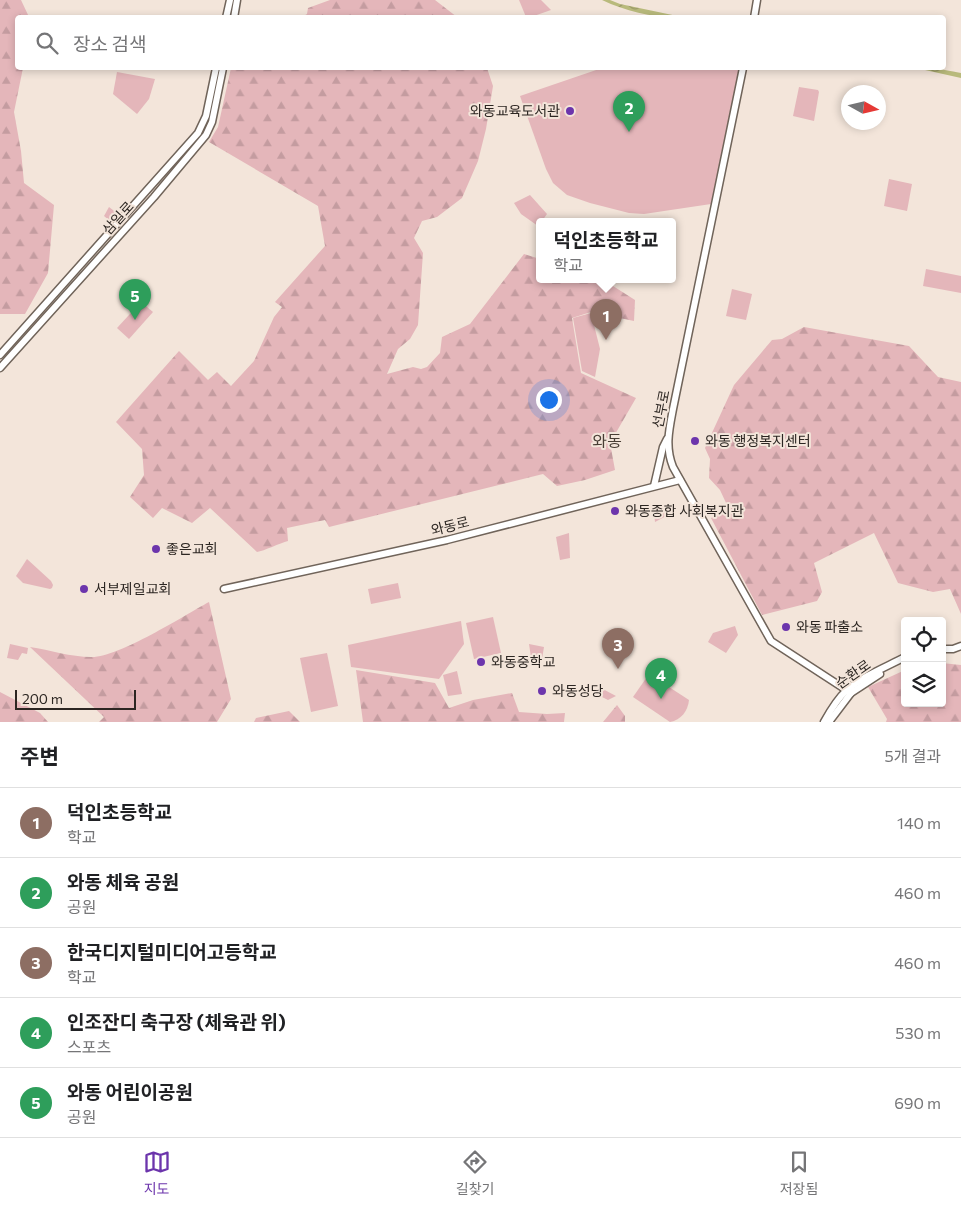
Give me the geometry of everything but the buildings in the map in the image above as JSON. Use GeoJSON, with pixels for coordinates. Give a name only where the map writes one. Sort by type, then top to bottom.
{"type":"FeatureCollection","features":[{"type":"Feature","properties":{"kind":"main road"},"geometry":{"type":"LineString","coordinates":[[227,15],[230,0]]}},
{"type":"Feature","properties":{"kind":"main road"},"geometry":{"type":"LineString","coordinates":[[234,15],[237,0]]}},
{"type":"Feature","properties":{"kind":"main road"},"geometry":{"type":"LineString","coordinates":[[754,15],[757,0]]}},
{"type":"Feature","properties":{"kind":"main road","name":"삼일로"},"geometry":{"type":"LineString","coordinates":[[0,356],[198,133],[206,116],[216,70]]}},
{"type":"Feature","properties":{"kind":"main road","name":"삼일로"},"geometry":{"type":"LineString","coordinates":[[0,368],[154,197],[206,135],[212,122],[224,70]]}},
{"type":"Feature","properties":{"kind":"main road","name":"선부로"},"geometry":{"type":"LineString","coordinates":[[743,70],[668,438],[669,457],[680,480],[772,642],[849,691]]}},
{"type":"Feature","properties":{"kind":"main road"},"geometry":{"type":"LineString","coordinates":[[654,486],[663,447],[668,438]]}},
{"type":"Feature","properties":{"kind":"main road","name":"와동로"},"geometry":{"type":"LineString","coordinates":[[224,589],[456,538],[680,480]]}},
{"type":"Feature","properties":{"kind":"main road"},"geometry":{"type":"LineString","coordinates":[[946,649],[961,646]]}},
{"type":"Feature","properties":{"kind":"main road"},"geometry":{"type":"LineString","coordinates":[[946,653],[961,650]]}},
{"type":"Feature","properties":{"kind":"main road","name":"순환로"},"geometry":{"type":"LineString","coordinates":[[824,722],[832,708],[849,691],[869,676],[901,659]]}},
{"type":"Feature","properties":{"kind":"main road","name":"순환로"},"geometry":{"type":"LineString","coordinates":[[829,722],[849,691],[901,664]]}},
{"type":"Feature","properties":{"kind":"green space"},"geometry":{"type":"Polygon","coordinates":[[[0,0],[21,0],[28,15],[15,15],[15,70],[23,70],[14,112],[24,183],[54,205],[48,273],[25,314],[0,314],[0,0]]]}},
{"type":"Feature","properties":{"kind":"green space"},"geometry":{"type":"Polygon","coordinates":[[[330,0],[435,0],[454,15],[305,15],[308,8],[330,0]]]}},
{"type":"Feature","properties":{"kind":"green space"},"geometry":{"type":"Polygon","coordinates":[[[519,0],[541,0],[551,10],[537,15],[525,15],[519,0]]]}},
{"type":"Feature","properties":{"kind":"green space"},"geometry":{"type":"Polygon","coordinates":[[[231,70],[488,70],[493,86],[486,129],[478,161],[462,198],[437,217],[422,221],[414,238],[423,253],[418,325],[410,339],[398,349],[387,374],[413,367],[421,369],[427,367],[440,353],[442,337],[470,324],[524,254],[536,258],[536,283],[608,283],[635,300],[634,321],[591,312],[572,318],[581,373],[636,398],[610,443],[615,470],[585,480],[557,486],[543,474],[329,527],[325,520],[287,528],[288,541],[257,552],[210,508],[192,523],[162,508],[153,518],[130,497],[144,475],[142,449],[116,422],[179,351],[208,380],[217,372],[231,386],[254,361],[274,317],[282,307],[275,302],[325,246],[318,206],[209,142],[218,127],[231,70]]]}},
{"type":"Feature","properties":{"kind":"green space"},"geometry":{"type":"Polygon","coordinates":[[[596,70],[739,70],[711,204],[644,214],[629,213],[590,203],[567,195],[553,183],[546,169],[520,96],[596,70]]]}},
{"type":"Feature","properties":{"kind":"green space"},"geometry":{"type":"Polygon","coordinates":[[[117,72],[155,79],[149,99],[137,114],[113,94],[117,72]]]}},
{"type":"Feature","properties":{"kind":"green space"},"geometry":{"type":"Polygon","coordinates":[[[799,87],[818,90],[819,92],[814,121],[793,116],[799,87]]]}},
{"type":"Feature","properties":{"kind":"green space"},"geometry":{"type":"Polygon","coordinates":[[[889,179],[912,184],[907,211],[884,206],[889,179]]]}},
{"type":"Feature","properties":{"kind":"green space"},"geometry":{"type":"Polygon","coordinates":[[[530,195],[547,214],[544,218],[536,218],[536,225],[521,214],[514,203],[530,195]]]}},
{"type":"Feature","properties":{"kind":"green space"},"geometry":{"type":"Polygon","coordinates":[[[109,207],[118,214],[111,222],[104,216],[109,207]]]}},
{"type":"Feature","properties":{"kind":"green space"},"geometry":{"type":"Polygon","coordinates":[[[926,269],[961,276],[961,293],[923,286],[926,269]]]}},
{"type":"Feature","properties":{"kind":"green space"},"geometry":{"type":"Polygon","coordinates":[[[732,289],[752,294],[746,320],[726,316],[732,289]]]}},
{"type":"Feature","properties":{"kind":"green space"},"geometry":{"type":"Polygon","coordinates":[[[141,302],[153,312],[129,339],[117,328],[141,302]]]}},
{"type":"Feature","properties":{"kind":"green space"},"geometry":{"type":"Polygon","coordinates":[[[591,313],[600,349],[595,377],[582,371],[573,318],[591,313]]]}},
{"type":"Feature","properties":{"kind":"green space"},"geometry":{"type":"Polygon","coordinates":[[[804,327],[909,346],[938,377],[961,382],[961,614],[950,589],[933,592],[898,583],[874,533],[814,563],[822,592],[817,601],[762,615],[711,518],[725,512],[727,505],[720,490],[709,478],[710,459],[705,448],[734,385],[772,340],[782,339],[804,327]]]}},
{"type":"Feature","properties":{"kind":"green space"},"geometry":{"type":"Polygon","coordinates":[[[666,509],[670,514],[655,522],[654,512],[666,509]]]}},
{"type":"Feature","properties":{"kind":"green space"},"geometry":{"type":"Polygon","coordinates":[[[569,533],[570,558],[560,560],[556,537],[569,533]]]}},
{"type":"Feature","properties":{"kind":"green space"},"geometry":{"type":"Polygon","coordinates":[[[27,559],[51,581],[52,588],[23,583],[16,576],[27,559]]]}},
{"type":"Feature","properties":{"kind":"green space"},"geometry":{"type":"Polygon","coordinates":[[[398,583],[401,598],[371,604],[368,589],[398,583]]]}},
{"type":"Feature","properties":{"kind":"green space"},"geometry":{"type":"Polygon","coordinates":[[[209,602],[231,699],[217,722],[99,722],[104,717],[30,647],[76,656],[91,657],[103,655],[133,644],[209,602]]]}},
{"type":"Feature","properties":{"kind":"green space"},"geometry":{"type":"Polygon","coordinates":[[[493,617],[501,653],[474,659],[466,623],[493,617]]]}},
{"type":"Feature","properties":{"kind":"green space"},"geometry":{"type":"Polygon","coordinates":[[[461,621],[464,644],[439,679],[351,667],[348,645],[461,621]]]}},
{"type":"Feature","properties":{"kind":"green space"},"geometry":{"type":"Polygon","coordinates":[[[735,626],[738,635],[726,653],[708,642],[713,633],[735,626]]]}},
{"type":"Feature","properties":{"kind":"green space"},"geometry":{"type":"Polygon","coordinates":[[[10,644],[28,648],[27,654],[22,653],[18,660],[7,658],[10,644]]]}},
{"type":"Feature","properties":{"kind":"green space"},"geometry":{"type":"Polygon","coordinates":[[[529,644],[544,647],[541,665],[532,664],[529,644]]]}},
{"type":"Feature","properties":{"kind":"green space"},"geometry":{"type":"Polygon","coordinates":[[[327,653],[338,706],[311,712],[300,658],[327,653]]]}},
{"type":"Feature","properties":{"kind":"green space"},"geometry":{"type":"Polygon","coordinates":[[[946,663],[961,665],[961,722],[886,722],[887,719],[868,687],[901,672],[901,707],[946,707],[946,663]]]}},
{"type":"Feature","properties":{"kind":"green space"},"geometry":{"type":"Polygon","coordinates":[[[356,670],[435,683],[449,708],[473,700],[512,693],[519,712],[565,713],[564,722],[363,722],[356,670]]]}},
{"type":"Feature","properties":{"kind":"green space"},"geometry":{"type":"Polygon","coordinates":[[[457,671],[462,694],[448,696],[443,675],[457,671]]]}},
{"type":"Feature","properties":{"kind":"green space"},"geometry":{"type":"Polygon","coordinates":[[[649,674],[689,700],[681,717],[670,722],[633,697],[649,674]]]}},
{"type":"Feature","properties":{"kind":"green space"},"geometry":{"type":"Polygon","coordinates":[[[599,687],[616,696],[608,700],[596,694],[599,687]]]}},
{"type":"Feature","properties":{"kind":"green space"},"geometry":{"type":"Polygon","coordinates":[[[0,692],[40,713],[48,722],[0,722],[0,692]]]}},
{"type":"Feature","properties":{"kind":"green space"},"geometry":{"type":"Polygon","coordinates":[[[617,705],[625,716],[625,722],[603,722],[617,705]]]}},
{"type":"Feature","properties":{"kind":"green space"},"geometry":{"type":"Polygon","coordinates":[[[289,711],[300,722],[254,722],[256,718],[289,711]]]}},
{"type":"Feature","properties":{"kind":"water"},"geometry":{"type":"Polygon","coordinates":[[[602,0],[610,0],[620,4],[672,15],[655,15],[621,8],[602,0]]]}},
{"type":"Feature","properties":{"kind":"water"},"geometry":{"type":"Polygon","coordinates":[[[925,70],[945,70],[961,73],[961,78],[925,70]]]}},
{"type":"Feature","properties":{"kind":"place","name":"와동교육도서관"},"geometry":{"type":"Point","coordinates":[570,111]}},
{"type":"Feature","properties":{"kind":"place","name":"와동 체육 공원"},"geometry":{"type":"Point","coordinates":[629,132]}},
{"type":"Feature","properties":{"kind":"place","name":"와동 어린이공원"},"geometry":{"type":"Point","coordinates":[135,320]}},
{"type":"Feature","properties":{"kind":"place","name":"덕인초등학교"},"geometry":{"type":"Point","coordinates":[606,340]}},
{"type":"Feature","properties":{"kind":"place","name":"와동 행정복지센터"},"geometry":{"type":"Point","coordinates":[695,441]}},
{"type":"Feature","properties":{"kind":"place","name":"와동종합 사회복지관"},"geometry":{"type":"Point","coordinates":[615,511]}},
{"type":"Feature","properties":{"kind":"place","name":"좋은교회"},"geometry":{"type":"Point","coordinates":[156,549]}},
{"type":"Feature","properties":{"kind":"place","name":"서부제일교회"},"geometry":{"type":"Point","coordinates":[84,589]}},
{"type":"Feature","properties":{"kind":"place","name":"와동 파출소"},"geometry":{"type":"Point","coordinates":[786,627]}},
{"type":"Feature","properties":{"kind":"place","name":"와동중학교"},"geometry":{"type":"Point","coordinates":[481,662]}},
{"type":"Feature","properties":{"kind":"place","name":"한국디지털미디어고등학교"},"geometry":{"type":"Point","coordinates":[618,669]}},
{"type":"Feature","properties":{"kind":"place","name":"와동성당"},"geometry":{"type":"Point","coordinates":[542,691]}},
{"type":"Feature","properties":{"kind":"place","name":"인조잔디 축구장 (체육관 위)"},"geometry":{"type":"Point","coordinates":[661,699]}},
{"type":"Feature","properties":{"kind":"district","name":"와동"},"geometry":{"type":"Point","coordinates":[607,441]}}]}
